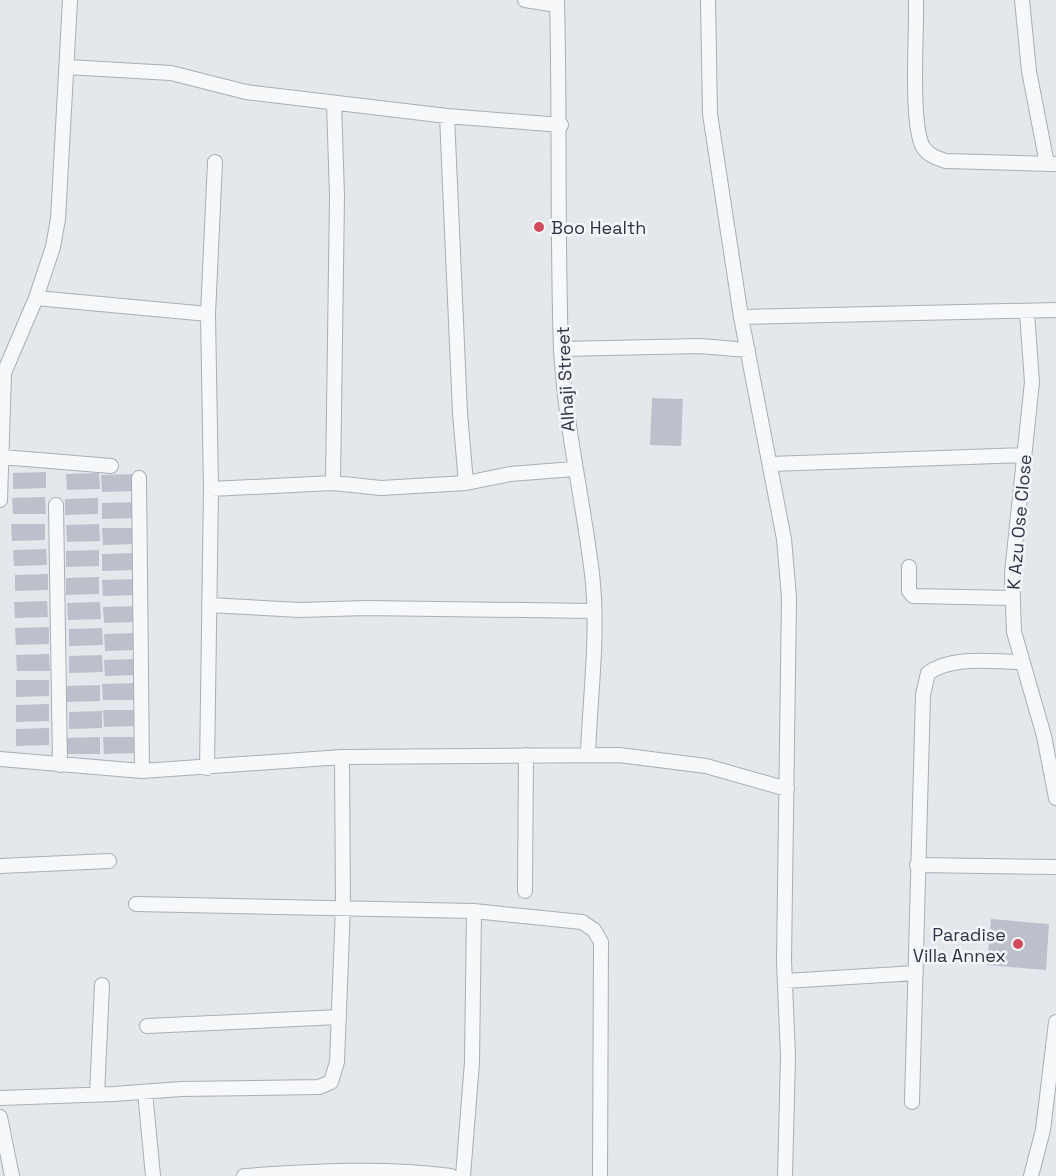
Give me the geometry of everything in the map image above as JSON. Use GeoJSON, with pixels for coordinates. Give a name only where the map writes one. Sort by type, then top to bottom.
{"type":"FeatureCollection","features":[{"type":"Feature","properties":{"kind":"street"},"geometry":{"type":"LineString","coordinates":[[0,500],[2,373],[36,298],[53,248],[58,219],[70,0]]}},
{"type":"Feature","properties":{"kind":"street"},"geometry":{"type":"LineString","coordinates":[[525,0],[557,2]]}},
{"type":"Feature","properties":{"kind":"street"},"geometry":{"type":"LineString","coordinates":[[708,0],[711,114],[741,317],[784,539],[789,597],[785,981],[788,1056],[785,1176]]}},
{"type":"Feature","properties":{"kind":"street"},"geometry":{"type":"LineString","coordinates":[[916,0],[918,133],[923,147],[932,156],[946,161],[1051,164],[1029,71],[1022,0]]}},
{"type":"Feature","properties":{"kind":"street","name":"Alhaji Street"},"geometry":{"type":"LineString","coordinates":[[557,2],[561,124],[561,350],[569,440],[592,575],[596,647],[589,698],[588,755]]}},
{"type":"Feature","properties":{"kind":"street"},"geometry":{"type":"LineString","coordinates":[[67,67],[171,73],[246,92],[447,116],[561,124]]}},
{"type":"Feature","properties":{"kind":"street"},"geometry":{"type":"LineString","coordinates":[[333,483],[337,196],[334,103]]}},
{"type":"Feature","properties":{"kind":"street"},"geometry":{"type":"LineString","coordinates":[[447,116],[465,483]]}},
{"type":"Feature","properties":{"kind":"street"},"geometry":{"type":"LineString","coordinates":[[207,768],[211,489],[208,314],[215,162]]}},
{"type":"Feature","properties":{"kind":"street"},"geometry":{"type":"LineString","coordinates":[[36,298],[208,314]]}},
{"type":"Feature","properties":{"kind":"street"},"geometry":{"type":"LineString","coordinates":[[741,317],[1027,313],[1056,310]]}},
{"type":"Feature","properties":{"kind":"street","name":"K Azu Ose Close"},"geometry":{"type":"LineString","coordinates":[[1027,313],[1032,382],[1012,573],[1014,632],[1044,736],[1056,798]]}},
{"type":"Feature","properties":{"kind":"street"},"geometry":{"type":"LineString","coordinates":[[561,350],[700,346],[748,350]]}},
{"type":"Feature","properties":{"kind":"street"},"geometry":{"type":"LineString","coordinates":[[770,464],[1024,455]]}},
{"type":"Feature","properties":{"kind":"street"},"geometry":{"type":"LineString","coordinates":[[2,458],[111,466]]}},
{"type":"Feature","properties":{"kind":"street"},"geometry":{"type":"LineString","coordinates":[[211,489],[333,483],[381,488],[465,483],[510,474],[574,469]]}},
{"type":"Feature","properties":{"kind":"street"},"geometry":{"type":"LineString","coordinates":[[139,478],[142,771]]}},
{"type":"Feature","properties":{"kind":"street"},"geometry":{"type":"LineString","coordinates":[[56,505],[60,765]]}},
{"type":"Feature","properties":{"kind":"street"},"geometry":{"type":"LineString","coordinates":[[909,567],[909,591],[913,596],[1012,598]]}},
{"type":"Feature","properties":{"kind":"street"},"geometry":{"type":"LineString","coordinates":[[209,605],[300,610],[366,608],[594,611]]}},
{"type":"Feature","properties":{"kind":"street"},"geometry":{"type":"LineString","coordinates":[[912,1102],[923,694],[928,673],[940,665],[968,661],[1022,662]]}},
{"type":"Feature","properties":{"kind":"street"},"geometry":{"type":"LineString","coordinates":[[525,891],[526,755]]}},
{"type":"Feature","properties":{"kind":"street"},"geometry":{"type":"LineString","coordinates":[[0,759],[142,771],[342,757],[619,755],[706,766],[787,789]]}},
{"type":"Feature","properties":{"kind":"street"},"geometry":{"type":"LineString","coordinates":[[0,1098],[325,1086],[331,1082],[337,1062],[343,906],[342,757]]}},
{"type":"Feature","properties":{"kind":"street"},"geometry":{"type":"LineString","coordinates":[[0,866],[109,861]]}},
{"type":"Feature","properties":{"kind":"street"},"geometry":{"type":"LineString","coordinates":[[917,865],[1056,867]]}},
{"type":"Feature","properties":{"kind":"street"},"geometry":{"type":"LineString","coordinates":[[136,904],[343,906],[474,911],[582,922],[594,930],[602,942],[600,1176]]}},
{"type":"Feature","properties":{"kind":"street"},"geometry":{"type":"LineString","coordinates":[[463,1176],[472,1062],[474,911]]}},
{"type":"Feature","properties":{"kind":"street"},"geometry":{"type":"LineString","coordinates":[[785,981],[916,973]]}},
{"type":"Feature","properties":{"kind":"street"},"geometry":{"type":"LineString","coordinates":[[97,1095],[102,985]]}},
{"type":"Feature","properties":{"kind":"street"},"geometry":{"type":"LineString","coordinates":[[147,1026],[339,1017]]}},
{"type":"Feature","properties":{"kind":"street"},"geometry":{"type":"LineString","coordinates":[[1031,1176],[1043,1130],[1054,1066],[1056,1022]]}},
{"type":"Feature","properties":{"kind":"street"},"geometry":{"type":"LineString","coordinates":[[145,1092],[153,1176]]}},
{"type":"Feature","properties":{"kind":"street"},"geometry":{"type":"LineString","coordinates":[[0,1117],[1,1135],[12,1176]]}},
{"type":"Feature","properties":{"kind":"street"},"geometry":{"type":"LineString","coordinates":[[244,1176],[321,1171],[423,1172],[451,1176]]}},
{"type":"Feature","properties":{"kind":"building"},"geometry":{"type":"Polygon","coordinates":[[[652,398],[683,399],[681,446],[650,445],[652,398]]]}},
{"type":"Feature","properties":{"kind":"building"},"geometry":{"type":"Polygon","coordinates":[[[46,472],[46,488],[13,489],[13,473],[46,472]]]}},
{"type":"Feature","properties":{"kind":"building"},"geometry":{"type":"Polygon","coordinates":[[[99,473],[100,489],[67,490],[66,474],[99,473]]]}},
{"type":"Feature","properties":{"kind":"building"},"geometry":{"type":"Polygon","coordinates":[[[134,474],[135,491],[102,492],[101,475],[134,474]]]}},
{"type":"Feature","properties":{"kind":"building"},"geometry":{"type":"Polygon","coordinates":[[[45,497],[46,514],[13,514],[12,498],[45,497]]]}},
{"type":"Feature","properties":{"kind":"building"},"geometry":{"type":"Polygon","coordinates":[[[98,498],[98,514],[65,515],[65,499],[98,498]]]}},
{"type":"Feature","properties":{"kind":"building"},"geometry":{"type":"Polygon","coordinates":[[[135,502],[135,518],[102,519],[102,503],[135,502]]]}},
{"type":"Feature","properties":{"kind":"building"},"geometry":{"type":"Polygon","coordinates":[[[11,524],[45,524],[45,540],[12,541],[11,524]]]}},
{"type":"Feature","properties":{"kind":"building"},"geometry":{"type":"Polygon","coordinates":[[[99,524],[100,541],[67,542],[66,525],[99,524]]]}},
{"type":"Feature","properties":{"kind":"building"},"geometry":{"type":"Polygon","coordinates":[[[102,528],[136,528],[136,544],[103,545],[102,528]]]}},
{"type":"Feature","properties":{"kind":"building"},"geometry":{"type":"Polygon","coordinates":[[[46,549],[47,565],[14,566],[13,550],[46,549]]]}},
{"type":"Feature","properties":{"kind":"building"},"geometry":{"type":"Polygon","coordinates":[[[99,550],[99,566],[66,567],[66,551],[99,550]]]}},
{"type":"Feature","properties":{"kind":"building"},"geometry":{"type":"Polygon","coordinates":[[[135,553],[135,570],[102,571],[102,554],[135,553]]]}},
{"type":"Feature","properties":{"kind":"building"},"geometry":{"type":"Polygon","coordinates":[[[48,574],[48,590],[15,591],[15,575],[48,574]]]}},
{"type":"Feature","properties":{"kind":"building"},"geometry":{"type":"Polygon","coordinates":[[[99,577],[99,594],[66,595],[66,578],[99,577]]]}},
{"type":"Feature","properties":{"kind":"building"},"geometry":{"type":"Polygon","coordinates":[[[136,579],[136,595],[103,596],[102,580],[136,579]]]}},
{"type":"Feature","properties":{"kind":"building"},"geometry":{"type":"Polygon","coordinates":[[[47,601],[48,617],[15,618],[14,602],[47,601]]]}},
{"type":"Feature","properties":{"kind":"building"},"geometry":{"type":"Polygon","coordinates":[[[100,602],[101,619],[68,620],[67,603],[100,602]]]}},
{"type":"Feature","properties":{"kind":"building"},"geometry":{"type":"Polygon","coordinates":[[[136,606],[137,622],[104,623],[103,607],[136,606]]]}},
{"type":"Feature","properties":{"kind":"building"},"geometry":{"type":"Polygon","coordinates":[[[49,627],[49,644],[16,645],[15,628],[49,627]]]}},
{"type":"Feature","properties":{"kind":"building"},"geometry":{"type":"Polygon","coordinates":[[[102,628],[103,645],[69,646],[69,629],[102,628]]]}},
{"type":"Feature","properties":{"kind":"building"},"geometry":{"type":"Polygon","coordinates":[[[137,633],[138,650],[105,651],[104,634],[137,633]]]}},
{"type":"Feature","properties":{"kind":"building"},"geometry":{"type":"Polygon","coordinates":[[[49,654],[50,671],[17,671],[16,655],[49,654]]]}},
{"type":"Feature","properties":{"kind":"building"},"geometry":{"type":"Polygon","coordinates":[[[102,655],[103,672],[69,673],[69,656],[102,655]]]}},
{"type":"Feature","properties":{"kind":"building"},"geometry":{"type":"Polygon","coordinates":[[[137,659],[138,675],[105,676],[104,660],[137,659]]]}},
{"type":"Feature","properties":{"kind":"building"},"geometry":{"type":"Polygon","coordinates":[[[16,680],[49,680],[49,696],[16,697],[16,680]]]}},
{"type":"Feature","properties":{"kind":"building"},"geometry":{"type":"Polygon","coordinates":[[[136,683],[136,700],[103,700],[102,684],[136,683]]]}},
{"type":"Feature","properties":{"kind":"building"},"geometry":{"type":"Polygon","coordinates":[[[100,685],[100,701],[67,702],[67,686],[100,685]]]}},
{"type":"Feature","properties":{"kind":"building"},"geometry":{"type":"Polygon","coordinates":[[[49,704],[49,721],[16,722],[16,705],[49,704]]]}},
{"type":"Feature","properties":{"kind":"building"},"geometry":{"type":"Polygon","coordinates":[[[103,710],[136,710],[137,726],[104,727],[103,710]]]}},
{"type":"Feature","properties":{"kind":"building"},"geometry":{"type":"Polygon","coordinates":[[[102,711],[102,728],[69,729],[69,712],[102,711]]]}},
{"type":"Feature","properties":{"kind":"building"},"geometry":{"type":"Polygon","coordinates":[[[49,728],[49,745],[16,746],[16,729],[49,728]]]}},
{"type":"Feature","properties":{"kind":"building"},"geometry":{"type":"Polygon","coordinates":[[[100,737],[100,754],[67,754],[67,738],[100,737]]]}},
{"type":"Feature","properties":{"kind":"building"},"geometry":{"type":"Polygon","coordinates":[[[103,737],[136,737],[137,753],[104,754],[103,737]]]}},
{"type":"Feature","properties":{"kind":"building","name":"Paradise Villa Annex"},"geometry":{"type":"Polygon","coordinates":[[[991,919],[1049,924],[1046,970],[987,965],[991,919]]]}},
{"type":"Feature","properties":{"kind":"place","name":"Boo Health"},"geometry":{"type":"Point","coordinates":[539,227]}},
{"type":"Feature","properties":{"kind":"place","name":"Paradise Villa Annex"},"geometry":{"type":"Point","coordinates":[1018,944]}}]}
